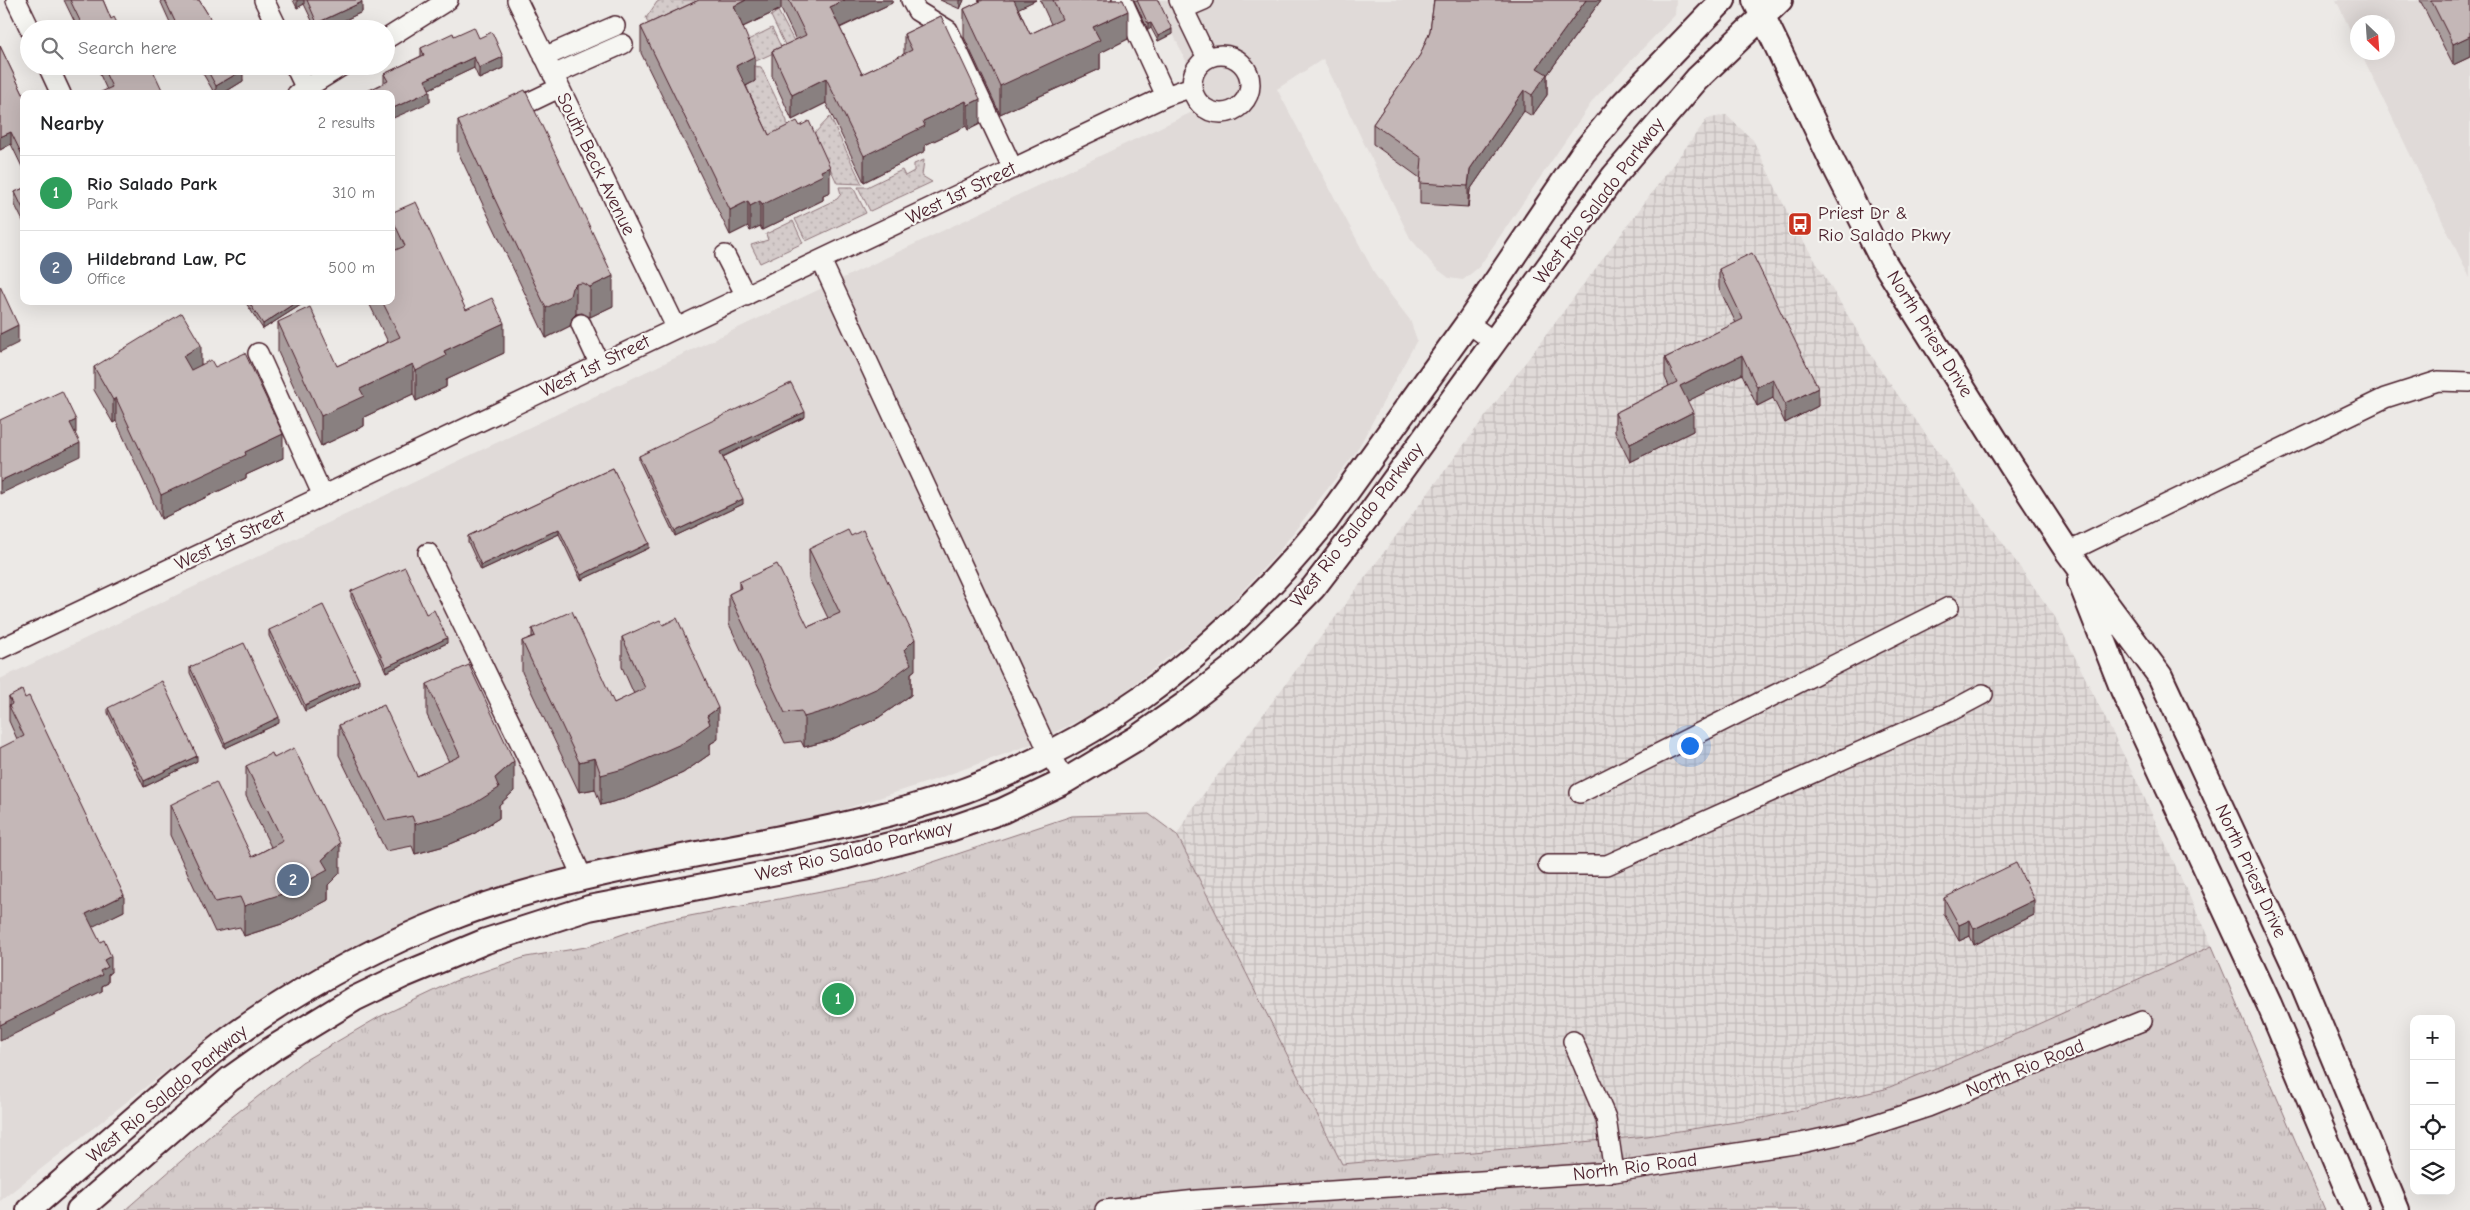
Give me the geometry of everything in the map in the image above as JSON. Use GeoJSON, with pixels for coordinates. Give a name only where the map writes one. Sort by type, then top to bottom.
{"type":"FeatureCollection","features":[{"type":"Feature","properties":{"kind":"main road","name":"West Rio Salado Parkway"},"geometry":{"type":"LineString","coordinates":[[29,1210],[235,1034],[376,951],[415,933],[504,899],[582,876],[850,823],[909,809],[979,785],[1050,755],[1123,711],[1161,684],[1220,635],[1256,600],[1325,522],[1468,323],[1583,153],[1628,98],[1723,0]]}},
{"type":"Feature","properties":{"kind":"main road","name":"West Rio Salado Parkway"},"geometry":{"type":"LineString","coordinates":[[80,1210],[230,1080],[272,1049],[354,999],[464,949],[538,923],[589,908],[813,865],[892,846],[1002,811],[1065,781],[1130,742],[1187,703],[1232,668],[1312,588],[1364,522],[1584,215],[1635,150],[1759,8],[1780,0]]}},
{"type":"Feature","properties":{"kind":"main road","name":"North Priest Drive"},"geometry":{"type":"LineString","coordinates":[[1759,8],[1835,168],[1882,258],[2011,465],[2068,552],[2160,676],[2299,975],[2396,1208]]}},
{"type":"Feature","properties":{"kind":"main road","name":"North Priest Drive"},"geometry":{"type":"LineString","coordinates":[[2068,552],[2123,690],[2269,1004],[2356,1210]]}},
{"type":"Feature","properties":{"kind":"main road"},"geometry":{"type":"LineString","coordinates":[[582,876],[589,908]]}},
{"type":"Feature","properties":{"kind":"street"},"geometry":{"type":"LineString","coordinates":[[16,0],[26,20]]}},
{"type":"Feature","properties":{"kind":"street"},"geometry":{"type":"LineString","coordinates":[[264,0],[274,20]]}},
{"type":"Feature","properties":{"kind":"street"},"geometry":{"type":"LineString","coordinates":[[395,32],[448,0]]}},
{"type":"Feature","properties":{"kind":"street","name":"South Beck Avenue"},"geometry":{"type":"LineString","coordinates":[[517,0],[676,327]]}},
{"type":"Feature","properties":{"kind":"street"},"geometry":{"type":"LineString","coordinates":[[912,0],[917,11],[948,30],[1013,169]]}},
{"type":"Feature","properties":{"kind":"street"},"geometry":{"type":"LineString","coordinates":[[1122,0],[1166,96]]}},
{"type":"Feature","properties":{"kind":"street"},"geometry":{"type":"LineString","coordinates":[[1204,0],[1181,5],[1207,58]]}},
{"type":"Feature","properties":{"kind":"street"},"geometry":{"type":"LineString","coordinates":[[544,57],[615,26]]}},
{"type":"Feature","properties":{"kind":"street"},"geometry":{"type":"LineString","coordinates":[[494,121],[556,82],[623,44]]}},
{"type":"Feature","properties":{"kind":"street"},"geometry":{"type":"LineString","coordinates":[[1221,55],[1239,61],[1249,77],[1247,96],[1234,109],[1226,112],[1216,112],[1200,104],[1192,87],[1196,68],[1207,58],[1221,55]]}},
{"type":"Feature","properties":{"kind":"street"},"geometry":{"type":"LineString","coordinates":[[52,75],[59,90]]}},
{"type":"Feature","properties":{"kind":"street"},"geometry":{"type":"LineString","coordinates":[[298,75],[302,90]]}},
{"type":"Feature","properties":{"kind":"street"},"geometry":{"type":"LineString","coordinates":[[304,90],[328,75]]}},
{"type":"Feature","properties":{"kind":"street","name":"West 1st Street"},"geometry":{"type":"LineString","coordinates":[[0,649],[600,365],[676,327],[746,296],[1166,96],[1192,87]]}},
{"type":"Feature","properties":{"kind":"street"},"geometry":{"type":"LineString","coordinates":[[725,255],[746,296]]}},
{"type":"Feature","properties":{"kind":"street"},"geometry":{"type":"LineString","coordinates":[[821,260],[1050,755],[1065,781]]}},
{"type":"Feature","properties":{"kind":"street"},"geometry":{"type":"LineString","coordinates":[[1468,323],[1493,341]]}},
{"type":"Feature","properties":{"kind":"street"},"geometry":{"type":"LineString","coordinates":[[581,324],[600,365]]}},
{"type":"Feature","properties":{"kind":"street"},"geometry":{"type":"LineString","coordinates":[[258,353],[323,496]]}},
{"type":"Feature","properties":{"kind":"street"},"geometry":{"type":"LineString","coordinates":[[2068,552],[2385,398],[2438,381],[2470,382]]}},
{"type":"Feature","properties":{"kind":"street"},"geometry":{"type":"LineString","coordinates":[[428,552],[552,808],[582,876]]}},
{"type":"Feature","properties":{"kind":"street"},"geometry":{"type":"LineString","coordinates":[[1580,793],[1949,607]]}},
{"type":"Feature","properties":{"kind":"street"},"geometry":{"type":"LineString","coordinates":[[1548,865],[1607,865],[1951,711],[1982,694]]}},
{"type":"Feature","properties":{"kind":"street","name":"North Rio Road"},"geometry":{"type":"LineString","coordinates":[[1105,1210],[1197,1200],[1614,1172],[1801,1143],[1851,1132],[1928,1107],[2142,1021]]}},
{"type":"Feature","properties":{"kind":"street"},"geometry":{"type":"LineString","coordinates":[[1573,1041],[1606,1118],[1614,1172]]}},
{"type":"Feature","properties":{"kind":"shaded area"},"geometry":{"type":"Polygon","coordinates":[[[1157,0],[1676,0],[1675,15],[1594,99],[1479,267],[1463,280],[1449,278],[1436,268],[1410,238],[1323,59],[1277,89],[1376,276],[1410,320],[1417,340],[1356,452],[1276,555],[1212,623],[1105,707],[1032,744],[934,780],[811,820],[607,860],[440,907],[377,934],[279,990],[189,1053],[0,1201],[0,679],[1207,105],[1157,0]]]}},
{"type":"Feature","properties":{"kind":"shaded area"},"geometry":{"type":"Polygon","coordinates":[[[2336,0],[2470,0],[2470,278],[2364,60],[2395,60],[2395,15],[2350,15],[2350,29],[2336,0]]]}},
{"type":"Feature","properties":{"kind":"shaded area"},"geometry":{"type":"Polygon","coordinates":[[[1726,115],[1753,140],[1792,222],[1881,371],[2055,617],[2140,788],[2212,946],[1987,1047],[1885,1089],[1768,1117],[1647,1136],[1342,1164],[1177,835],[1188,815],[1707,119],[1726,115]]]}},
{"type":"Feature","properties":{"kind":"green space"},"geometry":{"type":"Polygon","coordinates":[[[661,0],[695,0],[696,5],[657,42],[646,18],[657,2],[661,0]]]}},
{"type":"Feature","properties":{"kind":"green space"},"geometry":{"type":"Polygon","coordinates":[[[778,11],[795,43],[789,53],[771,16],[778,11]]]}},
{"type":"Feature","properties":{"kind":"green space"},"geometry":{"type":"Polygon","coordinates":[[[772,28],[782,49],[756,61],[746,41],[772,28]]]}},
{"type":"Feature","properties":{"kind":"green space"},"geometry":{"type":"Polygon","coordinates":[[[755,66],[761,67],[787,121],[788,145],[745,166],[741,80],[755,66]]]}},
{"type":"Feature","properties":{"kind":"green space"},"geometry":{"type":"Polygon","coordinates":[[[830,117],[862,184],[837,183],[824,155],[811,137],[830,117]]]}},
{"type":"Feature","properties":{"kind":"green space"},"geometry":{"type":"Polygon","coordinates":[[[924,160],[922,176],[932,182],[870,211],[858,187],[867,187],[902,170],[905,176],[914,171],[914,164],[924,160]]]}},
{"type":"Feature","properties":{"kind":"green space"},"geometry":{"type":"Polygon","coordinates":[[[839,187],[853,187],[866,213],[806,241],[795,219],[837,199],[841,194],[839,187]]]}},
{"type":"Feature","properties":{"kind":"green space"},"geometry":{"type":"Polygon","coordinates":[[[793,221],[803,243],[760,263],[751,245],[768,240],[766,234],[793,221]]]}},
{"type":"Feature","properties":{"kind":"green space"},"geometry":{"type":"Polygon","coordinates":[[[1149,814],[1177,835],[1342,1164],[1647,1136],[1768,1117],[1885,1089],[1987,1047],[2212,946],[2325,1210],[125,1210],[228,1120],[302,1062],[379,1017],[455,981],[526,957],[586,947],[658,922],[879,880],[1072,816],[1149,814]]]}},
{"type":"Feature","properties":{"kind":"building"},"geometry":{"type":"Polygon","coordinates":[[[70,0],[103,0],[111,19],[114,17],[116,20],[80,20],[70,0]]]}},
{"type":"Feature","properties":{"kind":"building"},"geometry":{"type":"Polygon","coordinates":[[[165,0],[199,0],[211,20],[174,20],[165,0]]]}},
{"type":"Feature","properties":{"kind":"building"},"geometry":{"type":"Polygon","coordinates":[[[307,0],[361,0],[362,2],[323,20],[316,20],[307,0]]]}},
{"type":"Feature","properties":{"kind":"building"},"geometry":{"type":"Polygon","coordinates":[[[699,0],[746,0],[734,6],[755,56],[736,66],[769,135],[797,121],[800,126],[809,121],[830,167],[821,171],[823,175],[762,205],[760,201],[750,206],[748,201],[730,210],[641,27],[699,0]]]}},
{"type":"Feature","properties":{"kind":"building"},"geometry":{"type":"Polygon","coordinates":[[[789,0],[845,0],[830,7],[862,74],[912,50],[904,34],[941,16],[980,99],[968,105],[966,101],[923,121],[925,126],[864,156],[826,78],[792,95],[772,51],[806,35],[789,0]]]}},
{"type":"Feature","properties":{"kind":"building"},"geometry":{"type":"Polygon","coordinates":[[[983,0],[1014,0],[1030,34],[1062,19],[1053,0],[1123,0],[1128,11],[1093,27],[1100,40],[1000,86],[964,9],[983,0]]]}},
{"type":"Feature","properties":{"kind":"building"},"geometry":{"type":"Polygon","coordinates":[[[1137,0],[1158,0],[1172,29],[1158,36],[1151,23],[1148,24],[1137,0]]]}},
{"type":"Feature","properties":{"kind":"building"},"geometry":{"type":"Polygon","coordinates":[[[1434,0],[1586,0],[1537,68],[1547,74],[1532,95],[1524,90],[1470,169],[1468,186],[1420,183],[1422,158],[1373,124],[1420,55],[1430,31],[1434,0]]]}},
{"type":"Feature","properties":{"kind":"building"},"geometry":{"type":"Polygon","coordinates":[[[2431,0],[2470,0],[2470,36],[2453,44],[2431,0]]]}},
{"type":"Feature","properties":{"kind":"building"},"geometry":{"type":"Polygon","coordinates":[[[474,27],[479,38],[492,32],[503,57],[479,68],[474,57],[425,80],[430,91],[395,107],[395,90],[369,90],[388,81],[385,75],[395,75],[395,69],[424,55],[421,48],[453,33],[454,36],[474,27]]]}},
{"type":"Feature","properties":{"kind":"building"},"geometry":{"type":"Polygon","coordinates":[[[0,46],[21,90],[20,151],[11,132],[0,137],[0,46]]]}},
{"type":"Feature","properties":{"kind":"building"},"geometry":{"type":"Polygon","coordinates":[[[106,75],[155,75],[162,90],[106,90],[112,87],[106,75]]]}},
{"type":"Feature","properties":{"kind":"building"},"geometry":{"type":"Polygon","coordinates":[[[210,75],[235,75],[216,86],[210,75]]]}},
{"type":"Feature","properties":{"kind":"building"},"geometry":{"type":"Polygon","coordinates":[[[525,90],[613,276],[590,287],[582,283],[576,284],[572,288],[570,296],[546,308],[458,121],[525,90]]]}},
{"type":"Feature","properties":{"kind":"building"},"geometry":{"type":"Polygon","coordinates":[[[20,190],[20,203],[15,192],[20,190]]]}},
{"type":"Feature","properties":{"kind":"building"},"geometry":{"type":"Polygon","coordinates":[[[416,202],[466,310],[492,298],[504,323],[444,351],[446,356],[416,371],[413,364],[360,389],[364,396],[321,416],[278,322],[310,307],[337,366],[400,337],[384,305],[395,305],[395,250],[405,246],[395,225],[395,211],[416,202]]]}},
{"type":"Feature","properties":{"kind":"building"},"geometry":{"type":"Polygon","coordinates":[[[1752,253],[1818,388],[1785,404],[1773,379],[1757,387],[1742,355],[1680,386],[1693,412],[1630,444],[1615,413],[1677,382],[1665,358],[1743,319],[1719,269],[1752,253]]]}},
{"type":"Feature","properties":{"kind":"building"},"geometry":{"type":"Polygon","coordinates":[[[0,286],[18,325],[0,334],[0,286]]]}},
{"type":"Feature","properties":{"kind":"building"},"geometry":{"type":"Polygon","coordinates":[[[251,305],[292,305],[263,324],[251,305]]]}},
{"type":"Feature","properties":{"kind":"building"},"geometry":{"type":"Polygon","coordinates":[[[182,313],[201,345],[183,356],[191,370],[211,360],[215,367],[245,353],[283,434],[245,452],[246,455],[161,495],[116,398],[113,400],[94,367],[182,313]]]}},
{"type":"Feature","properties":{"kind":"building"},"geometry":{"type":"Polygon","coordinates":[[[791,383],[805,412],[720,452],[743,499],[675,531],[639,456],[791,383]]]}},
{"type":"Feature","properties":{"kind":"building"},"geometry":{"type":"Polygon","coordinates":[[[62,391],[76,420],[70,423],[80,443],[0,481],[0,420],[62,391]]]}},
{"type":"Feature","properties":{"kind":"building"},"geometry":{"type":"Polygon","coordinates":[[[613,468],[649,543],[581,575],[559,529],[481,565],[468,536],[613,468]]]}},
{"type":"Feature","properties":{"kind":"building"},"geometry":{"type":"Polygon","coordinates":[[[848,530],[851,536],[863,530],[915,639],[904,650],[911,664],[878,688],[831,709],[804,717],[801,711],[785,713],[729,594],[741,588],[739,582],[777,564],[808,627],[840,613],[809,549],[848,530]]]}},
{"type":"Feature","properties":{"kind":"building"},"geometry":{"type":"Polygon","coordinates":[[[405,567],[426,614],[434,610],[447,638],[386,667],[351,591],[405,567]]]}},
{"type":"Feature","properties":{"kind":"building"},"geometry":{"type":"Polygon","coordinates":[[[323,605],[359,680],[305,705],[269,630],[323,605]]]}},
{"type":"Feature","properties":{"kind":"building"},"geometry":{"type":"Polygon","coordinates":[[[572,611],[614,703],[645,688],[622,637],[660,620],[663,625],[677,618],[718,708],[707,716],[710,724],[683,743],[627,768],[601,775],[595,758],[579,762],[522,641],[535,636],[532,629],[572,611]]]}},
{"type":"Feature","properties":{"kind":"building"},"geometry":{"type":"Polygon","coordinates":[[[244,643],[279,717],[225,743],[190,667],[244,643]]]}},
{"type":"Feature","properties":{"kind":"building"},"geometry":{"type":"Polygon","coordinates":[[[469,665],[514,761],[495,778],[499,788],[472,805],[448,815],[415,824],[412,816],[386,821],[339,725],[384,705],[417,776],[460,756],[427,684],[469,665]]]}},
{"type":"Feature","properties":{"kind":"building"},"geometry":{"type":"Polygon","coordinates":[[[162,681],[197,756],[144,781],[108,708],[162,681]]]}},
{"type":"Feature","properties":{"kind":"building"},"geometry":{"type":"Polygon","coordinates":[[[22,690],[25,698],[29,696],[124,895],[86,914],[100,942],[104,940],[111,956],[104,960],[108,967],[100,971],[102,975],[0,1025],[0,748],[24,736],[9,706],[12,704],[9,697],[22,690]]]}},
{"type":"Feature","properties":{"kind":"building"},"geometry":{"type":"Polygon","coordinates":[[[294,748],[340,843],[322,860],[328,870],[285,893],[244,906],[240,897],[215,902],[170,805],[216,782],[252,857],[283,841],[246,766],[272,753],[274,758],[294,748]]]}},
{"type":"Feature","properties":{"kind":"building"},"geometry":{"type":"Polygon","coordinates":[[[2016,863],[2034,900],[1974,929],[1970,920],[1959,925],[1944,898],[2016,863]]]}},
{"type":"Feature","properties":{"kind":"place","name":"Priest Dr & Rio Salado Pkwy"},"geometry":{"type":"Point","coordinates":[1800,224]}},
{"type":"Feature","properties":{"kind":"place","name":"Hildebrand Law, PC"},"geometry":{"type":"Point","coordinates":[293,880]}},
{"type":"Feature","properties":{"kind":"place","name":"Rio Salado Park"},"geometry":{"type":"Point","coordinates":[838,999]}}]}
